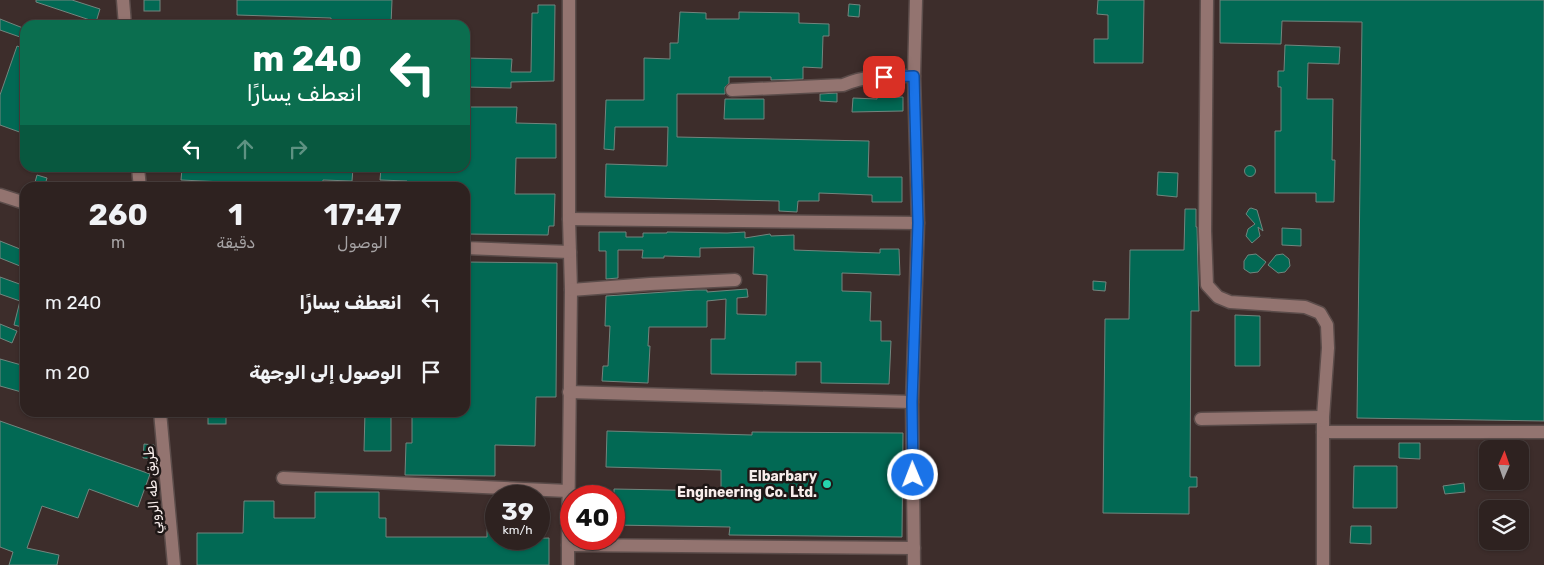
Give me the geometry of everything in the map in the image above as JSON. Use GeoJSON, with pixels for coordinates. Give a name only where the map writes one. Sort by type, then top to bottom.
{"type":"FeatureCollection","features":[{"type":"Feature","properties":{"kind":"street"},"geometry":{"type":"LineString","coordinates":[[123,0],[125,20]]}},
{"type":"Feature","properties":{"kind":"street"},"geometry":{"type":"LineString","coordinates":[[568,485],[571,290],[569,219],[569,0]]}},
{"type":"Feature","properties":{"kind":"street"},"geometry":{"type":"LineString","coordinates":[[914,565],[912,402],[918,223],[914,76],[916,0]]}},
{"type":"Feature","properties":{"kind":"street"},"geometry":{"type":"LineString","coordinates":[[1207,0],[1205,231],[1207,286],[1218,297],[1230,302],[1305,306],[1320,313],[1327,325],[1328,348],[1323,417],[1323,565]]}},
{"type":"Feature","properties":{"kind":"street"},"geometry":{"type":"LineString","coordinates":[[732,90],[843,85],[870,77],[914,76]]}},
{"type":"Feature","properties":{"kind":"street"},"geometry":{"type":"LineString","coordinates":[[0,195],[20,201]]}},
{"type":"Feature","properties":{"kind":"street"},"geometry":{"type":"LineString","coordinates":[[569,219],[918,223]]}},
{"type":"Feature","properties":{"kind":"street"},"geometry":{"type":"LineString","coordinates":[[470,248],[570,252]]}},
{"type":"Feature","properties":{"kind":"street"},"geometry":{"type":"LineString","coordinates":[[571,290],[735,280]]}},
{"type":"Feature","properties":{"kind":"street"},"geometry":{"type":"LineString","coordinates":[[569,392],[912,402]]}},
{"type":"Feature","properties":{"kind":"street","name":"طريق طه الروبي"},"geometry":{"type":"LineString","coordinates":[[160,417],[174,565]]}},
{"type":"Feature","properties":{"kind":"street"},"geometry":{"type":"LineString","coordinates":[[1201,419],[1323,417]]}},
{"type":"Feature","properties":{"kind":"street"},"geometry":{"type":"LineString","coordinates":[[1323,432],[1544,432]]}},
{"type":"Feature","properties":{"kind":"street"},"geometry":{"type":"LineString","coordinates":[[283,478],[560,490]]}},
{"type":"Feature","properties":{"kind":"street"},"geometry":{"type":"LineString","coordinates":[[625,546],[914,548]]}},
{"type":"Feature","properties":{"kind":"street"},"geometry":{"type":"LineString","coordinates":[[568,550],[568,565]]}},
{"type":"Feature","properties":{"kind":"building"},"geometry":{"type":"Polygon","coordinates":[[[36,0],[72,0],[100,9],[97,20],[90,20],[36,2],[36,0]]]}},
{"type":"Feature","properties":{"kind":"building"},"geometry":{"type":"Polygon","coordinates":[[[144,0],[160,0],[160,11],[144,11],[144,0]]]}},
{"type":"Feature","properties":{"kind":"building"},"geometry":{"type":"Polygon","coordinates":[[[237,0],[392,0],[391,20],[331,20],[331,18],[237,15],[237,0]]]}},
{"type":"Feature","properties":{"kind":"building"},"geometry":{"type":"Polygon","coordinates":[[[1098,0],[1144,0],[1143,63],[1094,63],[1094,39],[1108,39],[1108,15],[1097,14],[1098,0]]]}},
{"type":"Feature","properties":{"kind":"building"},"geometry":{"type":"Polygon","coordinates":[[[1220,0],[1544,0],[1544,421],[1357,418],[1362,22],[1282,21],[1281,44],[1220,43],[1220,0]]]}},
{"type":"Feature","properties":{"kind":"building"},"geometry":{"type":"Polygon","coordinates":[[[849,4],[860,5],[859,17],[848,16],[849,4]]]}},
{"type":"Feature","properties":{"kind":"building"},"geometry":{"type":"Polygon","coordinates":[[[538,5],[555,5],[554,81],[511,82],[511,88],[470,87],[470,58],[512,59],[511,72],[531,72],[532,13],[538,13],[538,5]]]}},
{"type":"Feature","properties":{"kind":"building"},"geometry":{"type":"Polygon","coordinates":[[[680,12],[706,13],[706,19],[739,19],[739,12],[799,13],[799,23],[829,24],[829,36],[823,36],[822,68],[803,67],[803,79],[771,80],[771,77],[729,77],[729,83],[725,87],[725,94],[677,94],[677,137],[869,141],[868,177],[902,177],[902,202],[872,202],[872,195],[819,193],[819,201],[798,201],[797,212],[779,211],[779,201],[605,197],[606,164],[667,166],[668,127],[615,127],[614,150],[604,149],[606,100],[644,100],[644,58],[670,59],[670,43],[678,43],[680,12]]]}},
{"type":"Feature","properties":{"kind":"building"},"geometry":{"type":"Polygon","coordinates":[[[0,19],[20,27],[20,37],[0,30],[0,19]]]}},
{"type":"Feature","properties":{"kind":"building"},"geometry":{"type":"Polygon","coordinates":[[[1285,45],[1340,47],[1339,64],[1308,63],[1307,99],[1333,99],[1332,160],[1335,160],[1334,202],[1316,202],[1316,193],[1275,193],[1275,131],[1281,131],[1281,87],[1278,87],[1278,71],[1284,71],[1285,45]]]}},
{"type":"Feature","properties":{"kind":"building"},"geometry":{"type":"Polygon","coordinates":[[[17,46],[20,47],[20,132],[0,125],[0,95],[17,46]]]}},
{"type":"Feature","properties":{"kind":"building"},"geometry":{"type":"Polygon","coordinates":[[[837,93],[837,102],[820,101],[820,94],[837,93]]]}},
{"type":"Feature","properties":{"kind":"building"},"geometry":{"type":"Polygon","coordinates":[[[877,97],[903,97],[903,111],[852,112],[853,98],[877,99],[877,97]]]}},
{"type":"Feature","properties":{"kind":"building"},"geometry":{"type":"Polygon","coordinates":[[[725,99],[764,99],[764,119],[724,119],[725,99]]]}},
{"type":"Feature","properties":{"kind":"building"},"geometry":{"type":"Polygon","coordinates":[[[470,107],[517,107],[516,123],[556,124],[556,158],[516,158],[515,194],[555,194],[554,226],[549,226],[548,235],[470,234],[470,182],[380,180],[381,172],[470,172],[470,107]]]}},
{"type":"Feature","properties":{"kind":"building"},"geometry":{"type":"Polygon","coordinates":[[[1248,166],[1252,166],[1255,171],[1254,175],[1248,176],[1245,173],[1245,169],[1248,166]]]}},
{"type":"Feature","properties":{"kind":"building"},"geometry":{"type":"Polygon","coordinates":[[[182,172],[353,172],[352,181],[224,182],[181,180],[182,172]]]}},
{"type":"Feature","properties":{"kind":"building"},"geometry":{"type":"Polygon","coordinates":[[[1158,172],[1178,173],[1177,197],[1157,195],[1158,172]]]}},
{"type":"Feature","properties":{"kind":"building"},"geometry":{"type":"Polygon","coordinates":[[[37,175],[47,178],[46,182],[35,182],[37,175]]]}},
{"type":"Feature","properties":{"kind":"building"},"geometry":{"type":"Polygon","coordinates":[[[1251,208],[1257,210],[1263,231],[1258,227],[1260,236],[1252,243],[1246,236],[1248,229],[1255,224],[1246,214],[1251,208]]]}},
{"type":"Feature","properties":{"kind":"building"},"geometry":{"type":"Polygon","coordinates":[[[1185,209],[1196,209],[1197,227],[1199,311],[1191,311],[1190,477],[1197,477],[1197,487],[1189,487],[1189,514],[1103,513],[1105,319],[1129,319],[1130,250],[1184,250],[1185,209]]]}},
{"type":"Feature","properties":{"kind":"building"},"geometry":{"type":"Polygon","coordinates":[[[1282,228],[1301,229],[1301,246],[1282,245],[1282,228]]]}},
{"type":"Feature","properties":{"kind":"building"},"geometry":{"type":"Polygon","coordinates":[[[599,232],[626,232],[626,237],[643,237],[643,233],[745,232],[745,238],[770,234],[771,236],[794,235],[794,250],[880,253],[880,249],[899,249],[900,275],[842,273],[842,291],[871,292],[870,321],[881,321],[881,341],[891,341],[889,384],[821,383],[821,362],[796,362],[796,375],[711,374],[711,339],[725,339],[726,299],[707,301],[707,327],[649,327],[648,383],[602,381],[603,366],[608,366],[610,326],[605,326],[606,296],[696,290],[707,290],[707,292],[747,289],[748,297],[737,298],[737,314],[766,315],[767,275],[753,274],[754,247],[700,248],[700,257],[664,256],[664,258],[642,258],[643,250],[618,250],[618,278],[606,279],[606,251],[599,251],[599,232]]]}},
{"type":"Feature","properties":{"kind":"building"},"geometry":{"type":"Polygon","coordinates":[[[0,241],[20,249],[20,266],[0,258],[0,241]]]}},
{"type":"Feature","properties":{"kind":"building"},"geometry":{"type":"Polygon","coordinates":[[[1256,254],[1266,262],[1258,272],[1250,273],[1244,269],[1244,261],[1248,255],[1256,254]]]}},
{"type":"Feature","properties":{"kind":"building"},"geometry":{"type":"Polygon","coordinates":[[[1283,254],[1289,259],[1290,266],[1285,272],[1278,273],[1268,265],[1276,255],[1283,254]]]}},
{"type":"Feature","properties":{"kind":"building"},"geometry":{"type":"Polygon","coordinates":[[[470,262],[557,263],[556,397],[536,397],[535,446],[495,445],[495,476],[405,475],[406,443],[412,443],[412,417],[470,417],[470,262]]]}},
{"type":"Feature","properties":{"kind":"building"},"geometry":{"type":"Polygon","coordinates":[[[0,277],[20,284],[20,301],[0,294],[0,277]]]}},
{"type":"Feature","properties":{"kind":"building"},"geometry":{"type":"Polygon","coordinates":[[[1093,281],[1106,282],[1105,291],[1093,290],[1093,281]]]}},
{"type":"Feature","properties":{"kind":"building"},"geometry":{"type":"Polygon","coordinates":[[[20,301],[20,326],[14,325],[20,301]]]}},
{"type":"Feature","properties":{"kind":"building"},"geometry":{"type":"Polygon","coordinates":[[[1235,315],[1260,316],[1260,366],[1235,366],[1235,315]]]}},
{"type":"Feature","properties":{"kind":"building"},"geometry":{"type":"Polygon","coordinates":[[[0,324],[17,331],[12,343],[0,338],[0,324]]]}},
{"type":"Feature","properties":{"kind":"building"},"geometry":{"type":"Polygon","coordinates":[[[0,359],[20,365],[20,392],[0,386],[0,359]]]}},
{"type":"Feature","properties":{"kind":"building"},"geometry":{"type":"Polygon","coordinates":[[[208,417],[226,417],[226,424],[208,424],[208,417]]]}},
{"type":"Feature","properties":{"kind":"building"},"geometry":{"type":"Polygon","coordinates":[[[365,417],[391,417],[391,451],[364,451],[365,417]]]}},
{"type":"Feature","properties":{"kind":"building"},"geometry":{"type":"Polygon","coordinates":[[[0,421],[150,474],[138,507],[89,489],[78,518],[42,506],[27,548],[59,555],[57,565],[9,565],[13,552],[0,547],[0,421]]]}},
{"type":"Feature","properties":{"kind":"building"},"geometry":{"type":"Polygon","coordinates":[[[607,431],[752,435],[752,432],[903,433],[902,537],[729,535],[730,527],[625,525],[625,489],[721,491],[721,470],[606,467],[607,431]]]}},
{"type":"Feature","properties":{"kind":"building"},"geometry":{"type":"Polygon","coordinates":[[[1399,443],[1420,443],[1420,459],[1399,458],[1399,443]]]}},
{"type":"Feature","properties":{"kind":"building"},"geometry":{"type":"Polygon","coordinates":[[[144,444],[154,445],[153,459],[143,458],[144,444]]]}},
{"type":"Feature","properties":{"kind":"building"},"geometry":{"type":"Polygon","coordinates":[[[1354,466],[1397,466],[1397,508],[1353,508],[1354,466]]]}},
{"type":"Feature","properties":{"kind":"building"},"geometry":{"type":"Polygon","coordinates":[[[1464,483],[1465,492],[1445,494],[1443,486],[1464,483]]]}},
{"type":"Feature","properties":{"kind":"building"},"geometry":{"type":"Polygon","coordinates":[[[315,492],[379,492],[379,518],[386,518],[386,537],[485,537],[485,550],[549,550],[549,565],[197,565],[197,533],[243,533],[244,501],[274,501],[274,518],[315,518],[315,492]]]}},
{"type":"Feature","properties":{"kind":"building"},"geometry":{"type":"Polygon","coordinates":[[[1351,526],[1371,526],[1371,544],[1350,543],[1351,526]]]}},
{"type":"Feature","properties":{"kind":"place","name":"Elbarbary Engineering Co. Ltd."},"geometry":{"type":"Point","coordinates":[827,484]}},
{"type":"Feature","properties":{"kind":"route"},"geometry":{"type":"LineString","coordinates":[[884,77],[914,76],[918,223],[912,402],[913,475]]}}]}
